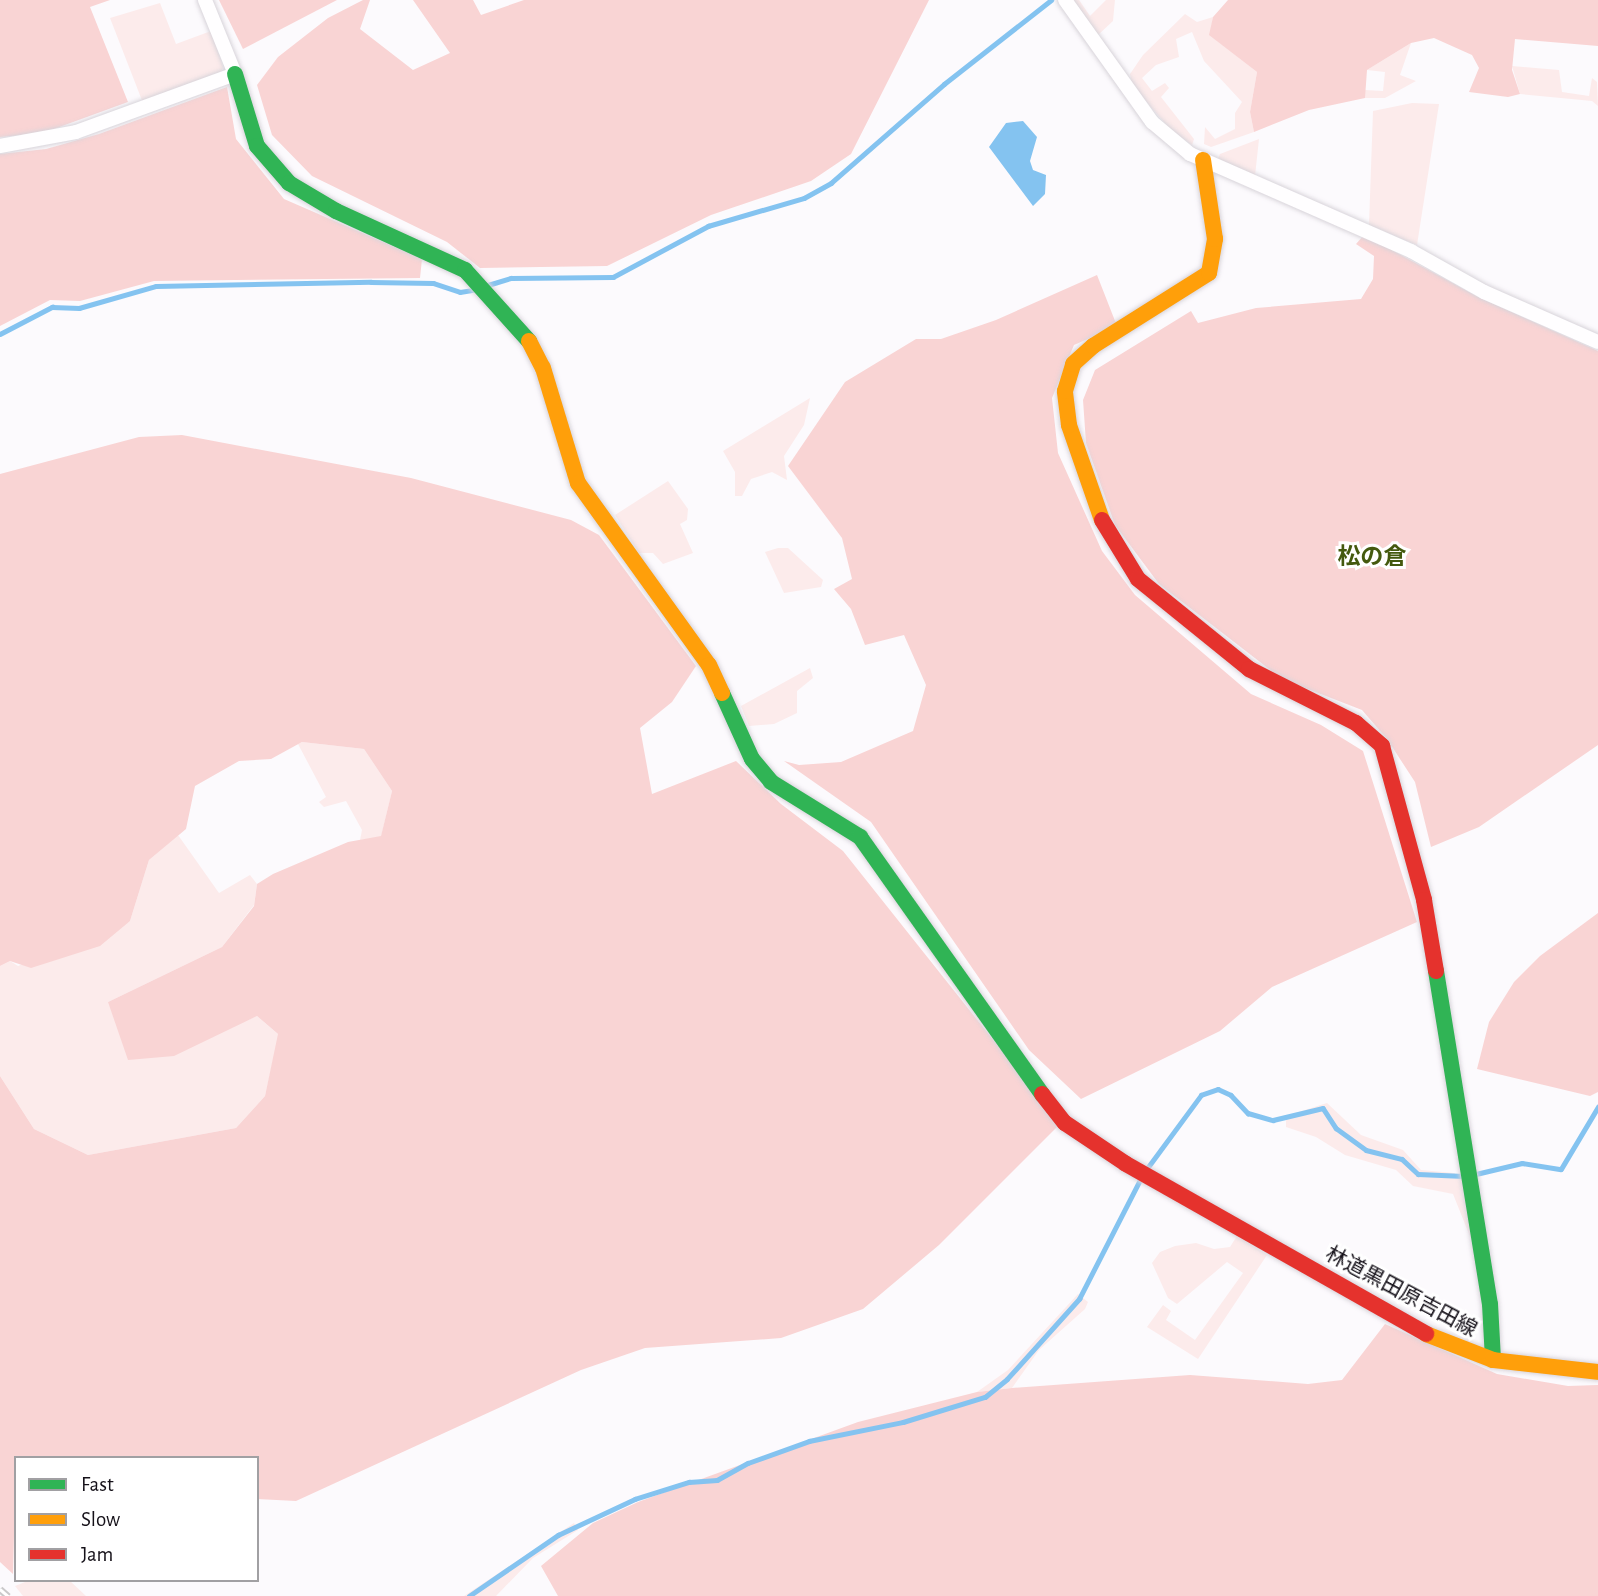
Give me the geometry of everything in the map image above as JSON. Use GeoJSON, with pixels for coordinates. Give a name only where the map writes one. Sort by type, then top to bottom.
{"type":"FeatureCollection","features":[{"type":"Feature","properties":{"kind":"street"},"geometry":{"type":"LineString","coordinates":[[0,146],[76,132],[235,74],[205,0]]}},
{"type":"Feature","properties":{"kind":"street"},"geometry":{"type":"LineString","coordinates":[[1065,0],[1166,138],[1203,160],[1410,251],[1483,292],[1598,342]]}},
{"type":"Feature","properties":{"kind":"street","name":"林道黒田原吉田線"},"geometry":{"type":"LineString","coordinates":[[235,74],[257,146],[289,183],[335,211],[434,252],[466,270],[523,330],[543,368],[578,483],[709,665],[752,759],[771,782],[860,836],[999,1038],[1065,1123],[1236,1226],[1426,1334],[1493,1360],[1598,1372]]}},
{"type":"Feature","properties":{"kind":"street"},"geometry":{"type":"LineString","coordinates":[[1203,160],[1215,239],[1209,273],[1187,290],[1093,346],[1073,364],[1065,391],[1069,425],[1106,532],[1138,579],[1249,669],[1356,723],[1382,746],[1424,901],[1490,1304],[1493,1360]]}},
{"type":"Feature","properties":{"kind":"shaded area"},"geometry":{"type":"Polygon","coordinates":[[[0,0],[110,0],[90,7],[128,102],[43,133],[0,137],[0,0]]]}},
{"type":"Feature","properties":{"kind":"shaded area"},"geometry":{"type":"Polygon","coordinates":[[[219,0],[337,0],[243,49],[219,0]]]}},
{"type":"Feature","properties":{"kind":"shaded area"},"geometry":{"type":"Polygon","coordinates":[[[363,0],[370,0],[360,29],[413,70],[450,53],[413,0],[473,0],[481,15],[524,0],[929,0],[851,154],[811,181],[711,215],[607,266],[480,268],[447,242],[312,176],[272,135],[257,85],[278,57],[328,18],[363,0]]]}},
{"type":"Feature","properties":{"kind":"shaded area"},"geometry":{"type":"Polygon","coordinates":[[[1073,0],[1079,0],[1090,16],[1106,0],[1115,0],[1113,21],[1098,35],[1073,0]]]}},
{"type":"Feature","properties":{"kind":"shaded area"},"geometry":{"type":"Polygon","coordinates":[[[1228,0],[1598,0],[1598,46],[1515,39],[1512,70],[1520,94],[1508,97],[1469,92],[1479,68],[1472,55],[1434,38],[1411,43],[1367,70],[1365,98],[1309,110],[1254,132],[1250,112],[1257,72],[1209,35],[1213,17],[1228,0]]]}},
{"type":"Feature","properties":{"kind":"shaded area"},"geometry":{"type":"Polygon","coordinates":[[[160,3],[176,44],[211,31],[223,67],[219,77],[143,103],[110,18],[160,3]]]}},
{"type":"Feature","properties":{"kind":"shaded area"},"geometry":{"type":"Polygon","coordinates":[[[1185,14],[1197,22],[1213,17],[1210,35],[1257,72],[1250,112],[1254,132],[1211,147],[1204,144],[1205,127],[1215,139],[1235,129],[1235,113],[1242,102],[1204,61],[1192,32],[1176,39],[1179,57],[1156,65],[1142,78],[1152,91],[1165,83],[1169,88],[1161,97],[1194,139],[1192,145],[1170,129],[1132,85],[1130,74],[1143,55],[1185,14]]]}},
{"type":"Feature","properties":{"kind":"shaded area"},"geometry":{"type":"Polygon","coordinates":[[[1411,43],[1400,75],[1416,81],[1385,98],[1365,98],[1365,90],[1383,91],[1385,72],[1367,70],[1411,43]]]}},
{"type":"Feature","properties":{"kind":"shaded area"},"geometry":{"type":"Polygon","coordinates":[[[1512,66],[1559,70],[1562,92],[1589,96],[1592,78],[1597,82],[1598,106],[1592,101],[1520,94],[1512,66]]]}},
{"type":"Feature","properties":{"kind":"shaded area"},"geometry":{"type":"Polygon","coordinates":[[[227,87],[236,139],[284,199],[422,259],[420,278],[154,281],[80,301],[50,300],[0,326],[0,154],[46,149],[99,134],[227,87]]]}},
{"type":"Feature","properties":{"kind":"shaded area"},"geometry":{"type":"Polygon","coordinates":[[[1412,103],[1439,104],[1417,245],[1369,225],[1373,111],[1412,103]]]}},
{"type":"Feature","properties":{"kind":"shaded area"},"geometry":{"type":"Polygon","coordinates":[[[1259,139],[1255,176],[1217,161],[1220,154],[1259,139]]]}},
{"type":"Feature","properties":{"kind":"shaded area"},"geometry":{"type":"Polygon","coordinates":[[[1364,235],[1478,297],[1598,351],[1598,745],[1479,827],[1431,847],[1415,782],[1387,739],[1362,710],[1282,679],[1159,584],[1115,525],[1086,443],[1083,400],[1095,370],[1191,311],[1198,323],[1256,308],[1361,299],[1373,279],[1374,256],[1356,244],[1364,235]]]}},
{"type":"Feature","properties":{"kind":"shaded area"},"geometry":{"type":"Polygon","coordinates":[[[1097,275],[1117,326],[1074,345],[1052,398],[1058,453],[1102,551],[1135,595],[1251,694],[1321,725],[1363,751],[1417,922],[1272,987],[1220,1031],[1081,1099],[1029,1050],[871,822],[784,761],[799,765],[841,762],[913,731],[926,685],[904,635],[865,645],[851,609],[834,589],[852,579],[842,538],[788,466],[845,382],[916,339],[941,339],[996,320],[1097,275]]]}},
{"type":"Feature","properties":{"kind":"shaded area"},"geometry":{"type":"Polygon","coordinates":[[[810,398],[804,425],[784,456],[787,480],[772,472],[751,479],[742,496],[735,496],[735,472],[723,451],[810,398]]]}},
{"type":"Feature","properties":{"kind":"shaded area"},"geometry":{"type":"Polygon","coordinates":[[[182,435],[411,478],[571,520],[599,535],[696,666],[672,702],[640,728],[652,794],[736,761],[781,804],[843,851],[1060,1124],[939,1245],[863,1309],[781,1338],[645,1348],[581,1370],[296,1501],[259,1499],[259,1456],[14,1456],[13,1574],[0,1562],[0,1076],[34,1129],[88,1155],[236,1128],[265,1096],[278,1034],[257,1016],[174,1056],[128,1060],[108,1002],[222,947],[254,906],[257,884],[273,874],[348,842],[381,836],[392,791],[364,749],[302,742],[271,759],[239,761],[195,786],[186,829],[149,860],[130,921],[100,946],[31,968],[10,961],[0,966],[0,474],[139,437],[182,435]]]}},
{"type":"Feature","properties":{"kind":"shaded area"},"geometry":{"type":"Polygon","coordinates":[[[668,481],[688,509],[687,520],[680,524],[693,553],[663,564],[653,553],[639,553],[615,515],[668,481]]]}},
{"type":"Feature","properties":{"kind":"shaded area"},"geometry":{"type":"Polygon","coordinates":[[[788,548],[823,580],[821,587],[784,593],[765,552],[788,548]]]}},
{"type":"Feature","properties":{"kind":"shaded area"},"geometry":{"type":"Polygon","coordinates":[[[810,668],[813,678],[797,691],[797,713],[774,724],[749,726],[741,706],[810,668]]]}},
{"type":"Feature","properties":{"kind":"shaded area"},"geometry":{"type":"Polygon","coordinates":[[[302,742],[364,749],[392,791],[381,837],[360,840],[362,830],[346,801],[324,807],[319,802],[326,797],[298,744],[302,742]]]}},
{"type":"Feature","properties":{"kind":"shaded area"},"geometry":{"type":"Polygon","coordinates":[[[178,835],[219,893],[250,875],[257,884],[254,905],[222,947],[108,1002],[222,1031],[257,1016],[279,1035],[265,1096],[236,1128],[88,1155],[34,1129],[0,1076],[0,966],[10,961],[18,966],[130,921],[149,860],[178,835]]]}},
{"type":"Feature","properties":{"kind":"shaded area"},"geometry":{"type":"Polygon","coordinates":[[[1598,913],[1598,1092],[1590,1096],[1477,1069],[1489,1022],[1514,982],[1540,956],[1598,913]]]}},
{"type":"Feature","properties":{"kind":"shaded area"},"geometry":{"type":"Polygon","coordinates":[[[1327,1103],[1361,1135],[1403,1150],[1421,1170],[1454,1173],[1463,1180],[1471,1239],[1453,1194],[1413,1186],[1396,1170],[1345,1155],[1316,1137],[1286,1127],[1286,1116],[1327,1103]]]}},
{"type":"Feature","properties":{"kind":"shaded area"},"geometry":{"type":"Polygon","coordinates":[[[1237,1236],[1267,1255],[1198,1359],[1147,1327],[1163,1305],[1171,1311],[1166,1320],[1195,1340],[1243,1273],[1227,1262],[1177,1304],[1168,1298],[1152,1263],[1160,1252],[1175,1246],[1196,1243],[1214,1249],[1230,1247],[1237,1236]]]}},
{"type":"Feature","properties":{"kind":"shaded area"},"geometry":{"type":"Polygon","coordinates":[[[1078,1294],[1088,1302],[1085,1309],[1039,1350],[1012,1388],[977,1392],[1008,1370],[1078,1294]]]}},
{"type":"Feature","properties":{"kind":"shaded area"},"geometry":{"type":"Polygon","coordinates":[[[1385,1324],[1497,1374],[1568,1386],[1598,1385],[1598,1596],[558,1596],[541,1566],[593,1523],[638,1502],[858,1422],[977,1392],[1012,1388],[1190,1375],[1308,1384],[1342,1380],[1385,1324]]]}},
{"type":"Feature","properties":{"kind":"shaded area"},"geometry":{"type":"Polygon","coordinates":[[[574,1523],[578,1530],[533,1558],[496,1596],[464,1596],[574,1523]]]}},
{"type":"Feature","properties":{"kind":"shaded area"},"geometry":{"type":"Polygon","coordinates":[[[25,1582],[71,1582],[86,1596],[23,1596],[15,1586],[25,1582]]]}},
{"type":"Feature","properties":{"kind":"water"},"geometry":{"type":"Polygon","coordinates":[[[1023,121],[1037,137],[1030,161],[1033,170],[1046,175],[1045,194],[1033,206],[989,147],[1006,123],[1023,121]]]}},
{"type":"Feature","properties":{"kind":"waterway"},"geometry":{"type":"LineString","coordinates":[[488,285],[511,278],[613,277],[708,226],[804,198],[831,183],[944,84],[1051,0]]}},
{"type":"Feature","properties":{"kind":"waterway"},"geometry":{"type":"LineString","coordinates":[[0,334],[52,307],[79,308],[156,286],[371,282],[433,283],[460,292],[473,290]]}},
{"type":"Feature","properties":{"kind":"waterway"},"geometry":{"type":"LineString","coordinates":[[1148,1167],[1201,1095],[1218,1089],[1231,1095],[1248,1113],[1273,1120],[1323,1108],[1336,1128],[1366,1150],[1402,1159],[1418,1174],[1464,1176]]}},
{"type":"Feature","properties":{"kind":"waterway"},"geometry":{"type":"LineString","coordinates":[[1476,1174],[1522,1163],[1561,1169],[1598,1107]]}},
{"type":"Feature","properties":{"kind":"waterway"},"geometry":{"type":"LineString","coordinates":[[469,1596],[558,1535],[635,1499],[689,1482],[717,1480],[748,1463],[809,1441],[903,1422],[985,1397],[1007,1379],[1079,1299],[1141,1178]]}},
{"type":"Feature","properties":{"kind":"railway"},"geometry":{"type":"LineString","coordinates":[[0,1589],[8,1596]]}},
{"type":"Feature","properties":{"kind":"traffic: fast"},"geometry":{"type":"LineString","coordinates":[[235,74],[257,146],[289,183],[336,211],[465,270],[529,341]]}},
{"type":"Feature","properties":{"kind":"traffic: fast"},"geometry":{"type":"LineString","coordinates":[[722,693],[752,759],[771,782],[860,837],[1042,1094]]}},
{"type":"Feature","properties":{"kind":"traffic: fast"},"geometry":{"type":"LineString","coordinates":[[1436,971],[1490,1304],[1493,1360]]}},
{"type":"Feature","properties":{"kind":"traffic: slow"},"geometry":{"type":"LineString","coordinates":[[1102,520],[1069,425],[1065,391],[1073,364],[1093,346],[1209,273],[1215,239],[1203,160]]}},
{"type":"Feature","properties":{"kind":"traffic: slow"},"geometry":{"type":"LineString","coordinates":[[529,341],[543,368],[578,483],[709,665],[722,693]]}},
{"type":"Feature","properties":{"kind":"traffic: slow"},"geometry":{"type":"LineString","coordinates":[[1426,1334],[1493,1360],[1598,1372]]}},
{"type":"Feature","properties":{"kind":"traffic: jam"},"geometry":{"type":"LineString","coordinates":[[1102,520],[1138,579],[1249,669],[1356,723],[1382,746],[1424,900],[1436,971]]}},
{"type":"Feature","properties":{"kind":"traffic: jam"},"geometry":{"type":"LineString","coordinates":[[1042,1094],[1065,1123],[1126,1164],[1426,1334]]}},
{"type":"Feature","properties":{"kind":"district","name":"松の倉"},"geometry":{"type":"Point","coordinates":[1372,558]}}]}
